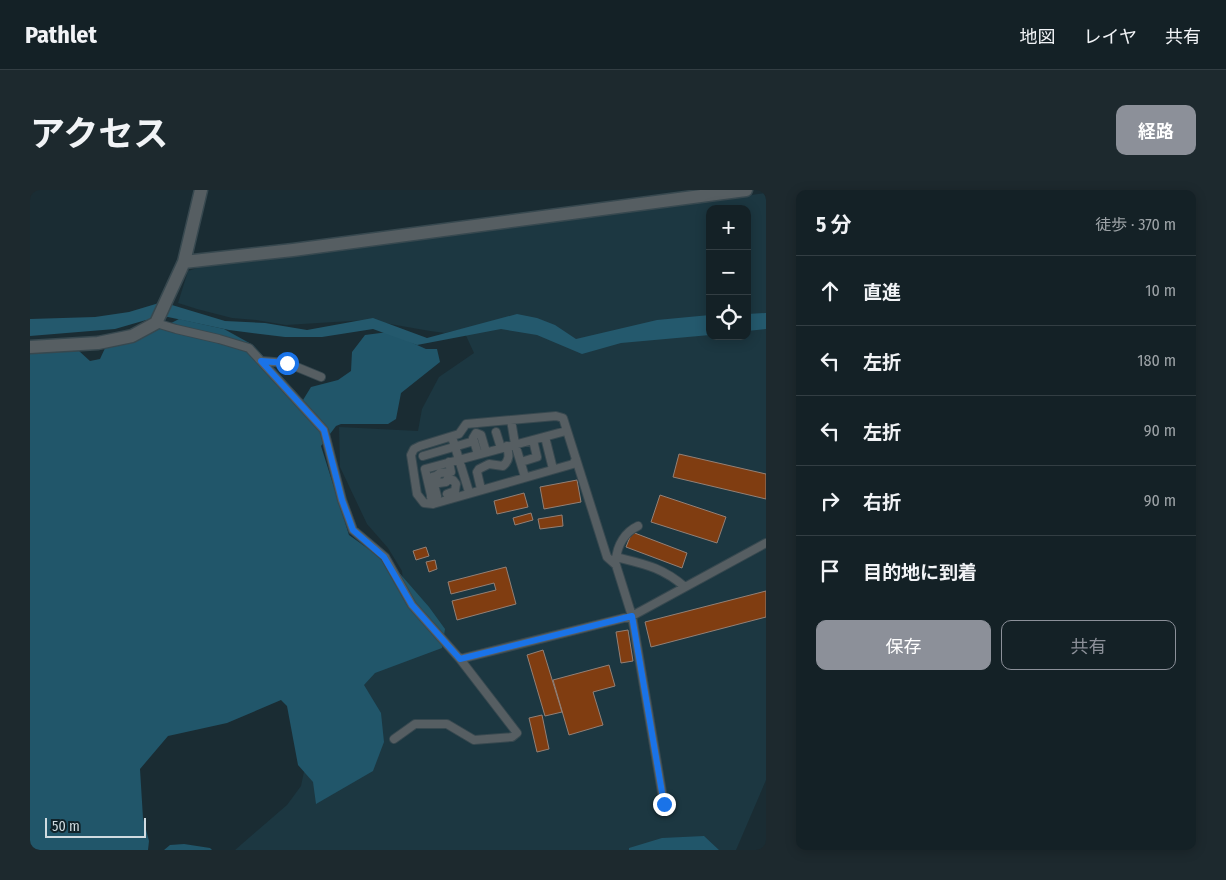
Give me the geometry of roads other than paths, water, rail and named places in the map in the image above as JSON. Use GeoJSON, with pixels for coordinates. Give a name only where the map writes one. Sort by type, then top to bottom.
{"type":"FeatureCollection","features":[{"type":"Feature","properties":{"kind":"street"},"geometry":{"type":"LineString","coordinates":[[30,348],[98,344],[132,336],[156,323],[184,262],[201,190]]}},
{"type":"Feature","properties":{"kind":"street"},"geometry":{"type":"LineString","coordinates":[[184,262],[303,249],[746,190]]}},
{"type":"Feature","properties":{"kind":"lane"},"geometry":{"type":"LineString","coordinates":[[156,323],[249,348],[324,430],[342,500],[353,530],[384,557],[412,605],[460,659],[517,733],[512,737],[474,740],[447,724],[415,724],[394,739]]}},
{"type":"Feature","properties":{"kind":"lane"},"geometry":{"type":"LineString","coordinates":[[261,361],[287,363],[322,377]]}},
{"type":"Feature","properties":{"kind":"lane"},"geometry":{"type":"LineString","coordinates":[[443,478],[446,488],[449,490],[454,488],[455,491],[424,503],[417,494],[411,455],[414,449],[459,434],[466,424],[556,416],[562,418],[607,557],[616,561],[659,568],[685,587]]}},
{"type":"Feature","properties":{"kind":"lane"},"geometry":{"type":"LineString","coordinates":[[481,489],[478,477],[479,468],[489,464],[503,466],[507,462],[511,420]]}},
{"type":"Feature","properties":{"kind":"lane"},"geometry":{"type":"LineString","coordinates":[[425,469],[566,431]]}},
{"type":"Feature","properties":{"kind":"lane"},"geometry":{"type":"LineString","coordinates":[[496,432],[521,462],[525,477]]}},
{"type":"Feature","properties":{"kind":"lane"},"geometry":{"type":"LineString","coordinates":[[422,456],[474,441],[474,435],[478,433],[481,435],[482,453]]}},
{"type":"Feature","properties":{"kind":"lane"},"geometry":{"type":"LineString","coordinates":[[545,436],[553,469]]}},
{"type":"Feature","properties":{"kind":"lane"},"geometry":{"type":"LineString","coordinates":[[452,437],[469,492]]}},
{"type":"Feature","properties":{"kind":"lane"},"geometry":{"type":"LineString","coordinates":[[521,462],[536,457],[533,440]]}},
{"type":"Feature","properties":{"kind":"lane"},"geometry":{"type":"LineString","coordinates":[[420,446],[434,499]]}},
{"type":"Feature","properties":{"kind":"lane"},"geometry":{"type":"LineString","coordinates":[[549,453],[558,450]]}},
{"type":"Feature","properties":{"kind":"lane"},"geometry":{"type":"LineString","coordinates":[[434,499],[481,489],[573,464],[576,459]]}},
{"type":"Feature","properties":{"kind":"lane"},"geometry":{"type":"LineString","coordinates":[[434,499],[432,477],[443,478],[451,472],[449,462]]}},
{"type":"Feature","properties":{"kind":"lane"},"geometry":{"type":"LineString","coordinates":[[638,526],[629,530],[623,538],[616,561],[632,616],[664,804]]}},
{"type":"Feature","properties":{"kind":"lane"},"geometry":{"type":"LineString","coordinates":[[460,659],[632,616],[766,543]]}}]}
